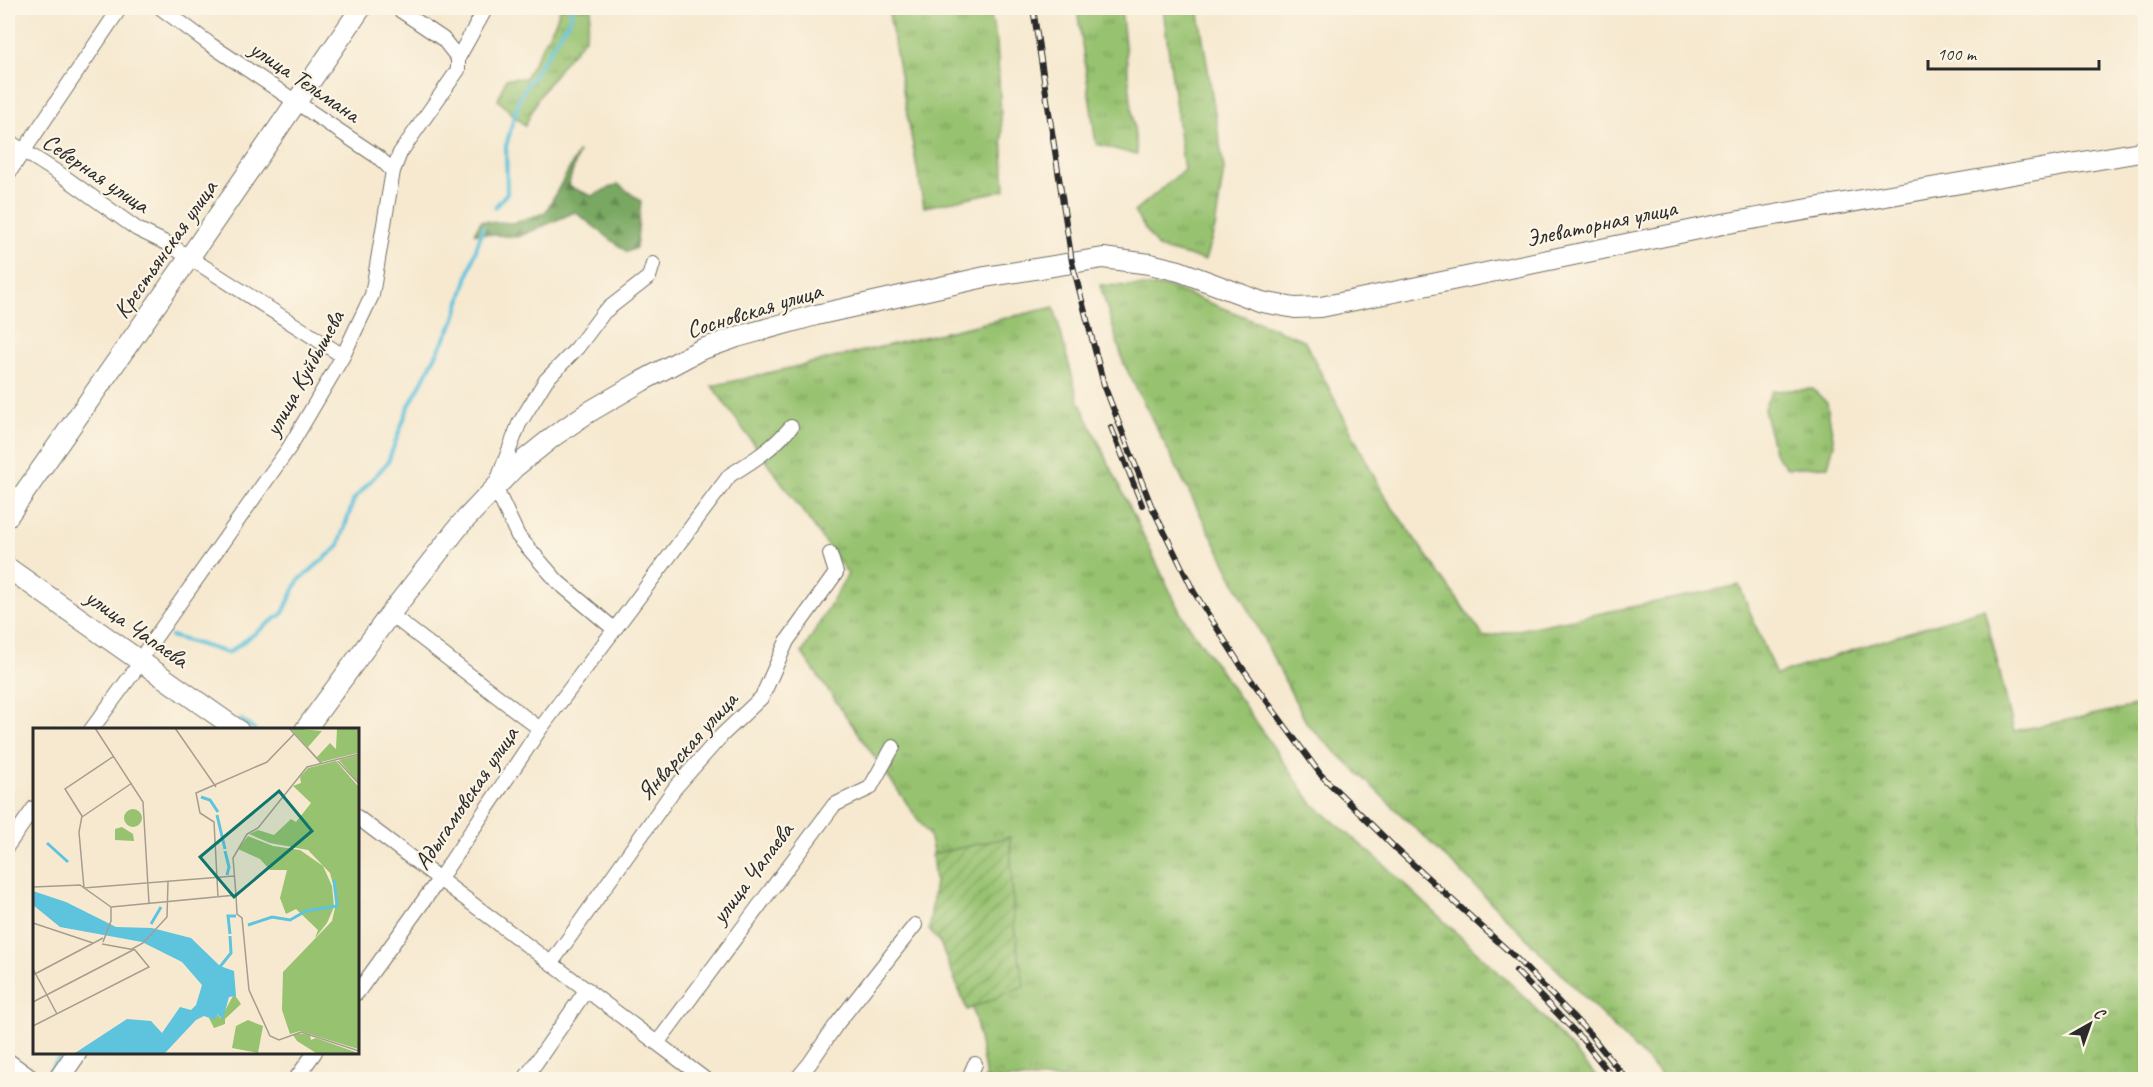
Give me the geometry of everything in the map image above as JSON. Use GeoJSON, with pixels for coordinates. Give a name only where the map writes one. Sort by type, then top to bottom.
{"type":"FeatureCollection","features":[{"type":"Feature","properties":{"kind":"main road","name":"Крестьянская улица"},"geometry":{"type":"LineString","coordinates":[[8,516],[361,8]]}},
{"type":"Feature","properties":{"kind":"main road","name":"Элеваторная улица"},"geometry":{"type":"LineString","coordinates":[[1068,262],[1110,258],[1150,264],[1179,271],[1262,302],[1294,308],[1321,307],[1723,224],[2145,151]]}},
{"type":"Feature","properties":{"kind":"main road","name":"Сосновская улица"},"geometry":{"type":"LineString","coordinates":[[306,728],[390,614],[460,525],[514,468],[589,412],[700,350],[737,337],[816,315],[985,277],[1068,262]]}},
{"type":"Feature","properties":{"kind":"main road","name":"улица Чапаева"},"geometry":{"type":"LineString","coordinates":[[8,568],[235,728]]}},
{"type":"Feature","properties":{"kind":"main road"},"geometry":{"type":"LineString","coordinates":[[58,1080],[77,1054]]}},
{"type":"Feature","properties":{"kind":"main road"},"geometry":{"type":"LineString","coordinates":[[8,1064],[30,1080]]}},
{"type":"Feature","properties":{"kind":"street"},"geometry":{"type":"LineString","coordinates":[[8,174],[120,8]]}},
{"type":"Feature","properties":{"kind":"street","name":"улица Тельмана"},"geometry":{"type":"LineString","coordinates":[[161,8],[211,45],[378,157],[393,171]]}},
{"type":"Feature","properties":{"kind":"street"},"geometry":{"type":"LineString","coordinates":[[397,8],[443,39],[458,58]]}},
{"type":"Feature","properties":{"kind":"street","name":"улица Куйбышева"},"geometry":{"type":"LineString","coordinates":[[92,728],[141,662],[147,649],[289,448],[344,356],[372,295],[393,171],[400,153],[458,70],[458,58],[486,8]]}},
{"type":"Feature","properties":{"kind":"street"},"geometry":{"type":"LineString","coordinates":[[443,39],[471,35]]}},
{"type":"Feature","properties":{"kind":"street","name":"Северная улица"},"geometry":{"type":"LineString","coordinates":[[8,141],[63,176],[137,229],[170,245],[344,356]]}},
{"type":"Feature","properties":{"kind":"street","name":"Сосновская улица"},"geometry":{"type":"LineString","coordinates":[[495,487],[519,424],[546,380],[577,348],[604,312],[648,277],[653,264]]}},
{"type":"Feature","properties":{"kind":"street"},"geometry":{"type":"LineString","coordinates":[[324,343],[351,341]]}},
{"type":"Feature","properties":{"kind":"street","name":"Адыгамовская улица"},"geometry":{"type":"LineString","coordinates":[[358,992],[440,879],[540,729],[730,475],[762,456],[777,444],[791,427]]}},
{"type":"Feature","properties":{"kind":"street"},"geometry":{"type":"LineString","coordinates":[[495,487],[518,536],[558,582],[614,629]]}},
{"type":"Feature","properties":{"kind":"street","name":"Январская улица"},"geometry":{"type":"LineString","coordinates":[[552,962],[675,788],[721,736],[762,696],[787,641],[836,573],[830,554]]}},
{"type":"Feature","properties":{"kind":"street"},"geometry":{"type":"LineString","coordinates":[[390,614],[540,729]]}},
{"type":"Feature","properties":{"kind":"street","name":"улица Чапаева"},"geometry":{"type":"LineString","coordinates":[[658,1042],[834,805],[870,788],[893,747]]}},
{"type":"Feature","properties":{"kind":"street"},"geometry":{"type":"LineString","coordinates":[[8,845],[33,809]]}},
{"type":"Feature","properties":{"kind":"street"},"geometry":{"type":"LineString","coordinates":[[358,818],[706,1080]]}},
{"type":"Feature","properties":{"kind":"street"},"geometry":{"type":"LineString","coordinates":[[796,1080],[836,1025],[915,926]]}},
{"type":"Feature","properties":{"kind":"street"},"geometry":{"type":"LineString","coordinates":[[524,1080],[587,989]]}},
{"type":"Feature","properties":{"kind":"street"},"geometry":{"type":"LineString","coordinates":[[295,1080],[314,1054]]}},
{"type":"Feature","properties":{"kind":"street"},"geometry":{"type":"LineString","coordinates":[[968,1080],[975,1064]]}},
{"type":"Feature","properties":{"kind":"green space"},"geometry":{"type":"Polygon","coordinates":[[[560,8],[592,8],[585,38],[538,98],[525,126],[498,100],[506,79],[525,78],[556,21],[560,8]]]}},
{"type":"Feature","properties":{"kind":"green space"},"geometry":{"type":"Polygon","coordinates":[[[888,8],[989,8],[997,43],[1005,190],[924,207],[888,8]]]}},
{"type":"Feature","properties":{"kind":"green space"},"geometry":{"type":"Polygon","coordinates":[[[1077,8],[1121,8],[1137,155],[1096,144],[1077,8]]]}},
{"type":"Feature","properties":{"kind":"green space"},"geometry":{"type":"Polygon","coordinates":[[[1163,8],[1198,8],[1224,169],[1215,228],[1205,260],[1158,248],[1134,212],[1184,170],[1163,8]]]}},
{"type":"Feature","properties":{"kind":"green space"},"geometry":{"type":"Polygon","coordinates":[[[579,151],[568,186],[592,196],[618,184],[641,201],[636,248],[627,252],[575,212],[518,237],[474,233],[481,221],[512,223],[545,213],[579,151]]]}},
{"type":"Feature","properties":{"kind":"green space"},"geometry":{"type":"Polygon","coordinates":[[[1100,285],[1169,287],[1304,340],[1385,497],[1484,637],[1739,585],[1776,675],[1984,608],[2014,731],[2145,704],[2145,1079],[1665,1079],[1466,877],[1307,724],[1124,364],[1100,285]]]}},
{"type":"Feature","properties":{"kind":"green space"},"geometry":{"type":"Polygon","coordinates":[[[1054,307],[1078,399],[1181,614],[1312,803],[1380,861],[1529,1001],[1599,1079],[984,1079],[986,1077],[977,1027],[929,835],[802,653],[848,574],[712,386],[1054,307]]]}},
{"type":"Feature","properties":{"kind":"green space"},"geometry":{"type":"Polygon","coordinates":[[[1813,389],[1827,403],[1834,444],[1828,466],[1787,468],[1774,452],[1764,408],[1772,391],[1813,389]]]}},
{"type":"Feature","properties":{"kind":"green space"},"geometry":{"type":"Polygon","coordinates":[[[1010,837],[1014,926],[1024,986],[967,1010],[940,943],[929,930],[935,881],[932,854],[1010,837]]]}},
{"type":"Feature","properties":{"kind":"waterway"},"geometry":{"type":"LineString","coordinates":[[495,207],[507,193],[506,146],[520,96],[570,19],[573,8]]}},
{"type":"Feature","properties":{"kind":"waterway"},"geometry":{"type":"LineString","coordinates":[[171,636],[228,653],[283,613],[298,581],[338,547],[354,499],[388,462],[408,408],[454,321],[483,227]]}},
{"type":"Feature","properties":{"kind":"waterway"},"geometry":{"type":"LineString","coordinates":[[241,720],[252,728]]}},
{"type":"Feature","properties":{"kind":"waterway"},"geometry":{"type":"LineString","coordinates":[[44,1079],[62,1054]]}},
{"type":"Feature","properties":{"kind":"railway"},"geometry":{"type":"LineString","coordinates":[[1033,8],[1072,262],[1104,385],[1151,505],[1194,592],[1241,666],[1321,775],[1394,847],[1515,957],[1589,1033],[1627,1080]]}},
{"type":"Feature","properties":{"kind":"railway"},"geometry":{"type":"LineString","coordinates":[[1111,427],[1142,505]]}},
{"type":"Feature","properties":{"kind":"railway"},"geometry":{"type":"LineString","coordinates":[[1516,971],[1582,1039],[1615,1080]]}}]}
